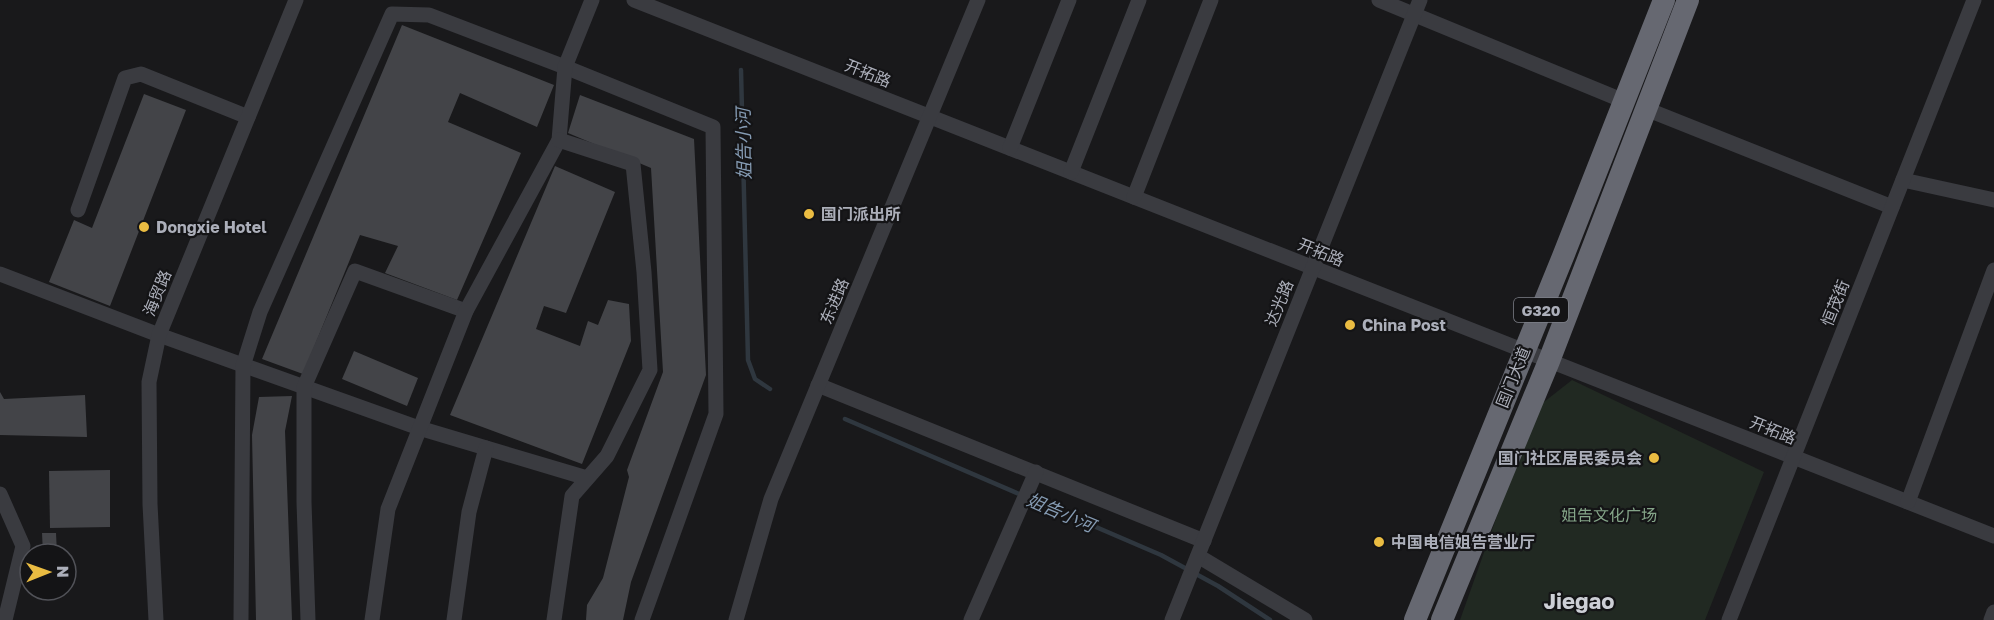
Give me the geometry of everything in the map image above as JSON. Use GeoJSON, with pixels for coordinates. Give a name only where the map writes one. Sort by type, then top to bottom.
{"type":"FeatureCollection","features":[{"type":"Feature","properties":{"kind":"highway","name":"国门大道"},"geometry":{"type":"LineString","coordinates":[[1415,620],[1664,0]]}},
{"type":"Feature","properties":{"kind":"highway","name":"国门大道"},"geometry":{"type":"LineString","coordinates":[[1442,620],[1550,361],[1688,0]]}},
{"type":"Feature","properties":{"kind":"street","name":"海贸路"},"geometry":{"type":"LineString","coordinates":[[156,620],[150,504],[149,382],[159,335],[296,0]]}},
{"type":"Feature","properties":{"kind":"street"},"geometry":{"type":"LineString","coordinates":[[372,620],[388,509],[466,311],[559,140],[565,67],[592,0]]}},
{"type":"Feature","properties":{"kind":"street","name":"开拓路"},"geometry":{"type":"LineString","coordinates":[[634,0],[1994,536]]}},
{"type":"Feature","properties":{"kind":"street","name":"东进路"},"geometry":{"type":"LineString","coordinates":[[736,620],[771,500],[978,0]]}},
{"type":"Feature","properties":{"kind":"street"},"geometry":{"type":"LineString","coordinates":[[1010,148],[1069,0]]}},
{"type":"Feature","properties":{"kind":"street"},"geometry":{"type":"LineString","coordinates":[[1071,172],[1139,0]]}},
{"type":"Feature","properties":{"kind":"street"},"geometry":{"type":"LineString","coordinates":[[1134,197],[1211,0]]}},
{"type":"Feature","properties":{"kind":"street"},"geometry":{"type":"LineString","coordinates":[[1379,0],[1417,7],[1624,101]]}},
{"type":"Feature","properties":{"kind":"street","name":"恒茂街"},"geometry":{"type":"LineString","coordinates":[[1729,620],[1974,0]]}},
{"type":"Feature","properties":{"kind":"street","name":"达光路"},"geometry":{"type":"LineString","coordinates":[[1172,620],[1417,7]]}},
{"type":"Feature","properties":{"kind":"street"},"geometry":{"type":"LineString","coordinates":[[241,620],[243,366],[260,312],[392,14],[429,15],[713,127],[716,414],[642,620]]}},
{"type":"Feature","properties":{"kind":"street"},"geometry":{"type":"LineString","coordinates":[[78,210],[125,78],[141,74],[248,117]]}},
{"type":"Feature","properties":{"kind":"street"},"geometry":{"type":"LineString","coordinates":[[1646,110],[1892,207]]}},
{"type":"Feature","properties":{"kind":"street"},"geometry":{"type":"LineString","coordinates":[[554,620],[572,496],[607,456],[650,370],[644,272],[633,164],[559,140]]}},
{"type":"Feature","properties":{"kind":"street"},"geometry":{"type":"LineString","coordinates":[[1903,180],[1994,200]]}},
{"type":"Feature","properties":{"kind":"street"},"geometry":{"type":"LineString","coordinates":[[1908,502],[1994,270]]}},
{"type":"Feature","properties":{"kind":"street"},"geometry":{"type":"LineString","coordinates":[[308,620],[304,502],[304,387],[355,271],[466,311]]}},
{"type":"Feature","properties":{"kind":"street"},"geometry":{"type":"LineString","coordinates":[[0,274],[243,366],[418,428],[588,478]]}},
{"type":"Feature","properties":{"kind":"street"},"geometry":{"type":"LineString","coordinates":[[818,385],[1204,541]]}},
{"type":"Feature","properties":{"kind":"street"},"geometry":{"type":"LineString","coordinates":[[454,620],[469,512],[486,448]]}},
{"type":"Feature","properties":{"kind":"street"},"geometry":{"type":"LineString","coordinates":[[971,620],[1036,472]]}},
{"type":"Feature","properties":{"kind":"street"},"geometry":{"type":"LineString","coordinates":[[0,495],[23,546],[5,620]]}},
{"type":"Feature","properties":{"kind":"street"},"geometry":{"type":"LineString","coordinates":[[1197,559],[1305,620]]}},
{"type":"Feature","properties":{"kind":"street"},"geometry":{"type":"LineString","coordinates":[[1990,620],[1994,612]]}},
{"type":"Feature","properties":{"kind":"green space","name":"姐告文化广场"},"geometry":{"type":"Polygon","coordinates":[[[1572,380],[1764,472],[1705,620],[1460,620],[1535,409],[1572,380]]]}},
{"type":"Feature","properties":{"kind":"building"},"geometry":{"type":"Polygon","coordinates":[[[402,25],[554,85],[537,127],[460,93],[448,122],[521,153],[457,300],[385,273],[398,246],[360,235],[303,374],[262,359],[402,25]]]}},
{"type":"Feature","properties":{"kind":"building"},"geometry":{"type":"Polygon","coordinates":[[[144,94],[186,110],[110,306],[49,282],[74,220],[92,228],[144,94]]]}},
{"type":"Feature","properties":{"kind":"building"},"geometry":{"type":"Polygon","coordinates":[[[580,95],[694,139],[706,375],[631,582],[623,620],[586,620],[587,605],[603,578],[629,477],[627,470],[663,372],[651,168],[568,133],[580,95]]]}},
{"type":"Feature","properties":{"kind":"building"},"geometry":{"type":"Polygon","coordinates":[[[555,166],[615,192],[566,313],[544,306],[536,329],[580,346],[588,321],[598,325],[608,300],[629,304],[631,341],[582,464],[450,415],[555,166]]]}},
{"type":"Feature","properties":{"kind":"building"},"geometry":{"type":"Polygon","coordinates":[[[354,351],[418,378],[407,406],[342,379],[354,351]]]}},
{"type":"Feature","properties":{"kind":"building"},"geometry":{"type":"Polygon","coordinates":[[[0,392],[4,399],[85,395],[87,437],[0,435],[0,392]]]}},
{"type":"Feature","properties":{"kind":"building"},"geometry":{"type":"Polygon","coordinates":[[[292,396],[285,431],[292,620],[256,620],[252,435],[259,397],[292,396]]]}},
{"type":"Feature","properties":{"kind":"building"},"geometry":{"type":"Polygon","coordinates":[[[110,470],[110,527],[50,528],[49,471],[110,470]]]}},
{"type":"Feature","properties":{"kind":"building"},"geometry":{"type":"Polygon","coordinates":[[[42,533],[56,533],[56,542],[42,542],[42,533]]]}},
{"type":"Feature","properties":{"kind":"waterway","name":"姐告小河"},"geometry":{"type":"LineString","coordinates":[[741,70],[748,360],[755,379],[770,389]]}},
{"type":"Feature","properties":{"kind":"waterway","name":"姐告小河"},"geometry":{"type":"LineString","coordinates":[[845,419],[1161,555],[1218,586],[1270,620]]}},
{"type":"Feature","properties":{"kind":"place","name":"国门派出所"},"geometry":{"type":"Point","coordinates":[809,214]}},
{"type":"Feature","properties":{"kind":"place","name":"Dongxie Hotel"},"geometry":{"type":"Point","coordinates":[144,227]}},
{"type":"Feature","properties":{"kind":"place","name":"China Post"},"geometry":{"type":"Point","coordinates":[1350,325]}},
{"type":"Feature","properties":{"kind":"place","name":"国门社区居民委员会"},"geometry":{"type":"Point","coordinates":[1654,458]}},
{"type":"Feature","properties":{"kind":"place","name":"中国电信姐告营业厅"},"geometry":{"type":"Point","coordinates":[1379,542]}},
{"type":"Feature","properties":{"kind":"district","name":"Jiegao"},"geometry":{"type":"Point","coordinates":[1579,600]}}]}
